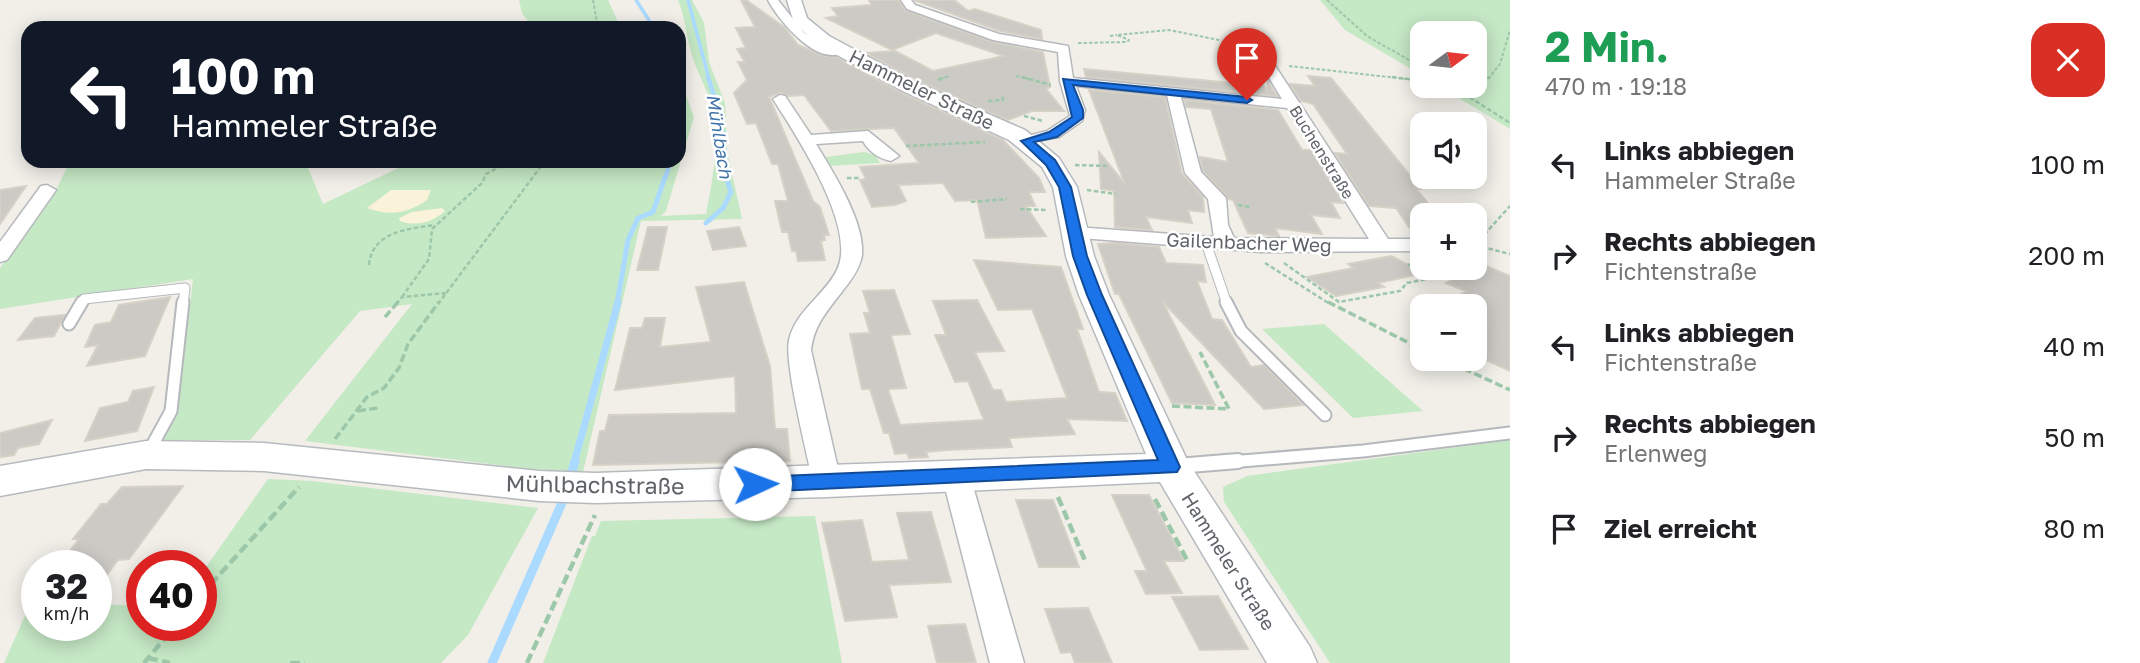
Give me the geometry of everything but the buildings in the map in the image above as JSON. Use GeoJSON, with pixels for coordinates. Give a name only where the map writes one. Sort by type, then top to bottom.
{"type":"FeatureCollection","features":[{"type":"Feature","properties":{"kind":"main road","name":"Hammeler Straße"},"geometry":{"type":"LineString","coordinates":[[794,0],[800,20],[806,28],[913,88],[1026,141],[1052,165],[1065,187],[1075,233],[1094,295],[1142,405],[1155,468],[1293,663]]}},
{"type":"Feature","properties":{"kind":"main road","name":"Mühlbachstraße"},"geometry":{"type":"LineString","coordinates":[[0,481],[146,455],[272,449],[317,462],[539,486],[602,488],[827,482],[1155,468]]}},
{"type":"Feature","properties":{"kind":"street"},"geometry":{"type":"LineString","coordinates":[[773,0],[786,22],[798,33],[824,48],[841,50]]}},
{"type":"Feature","properties":{"kind":"street"},"geometry":{"type":"LineString","coordinates":[[905,0],[911,7],[997,37],[1064,49],[1069,85],[1078,110],[1077,118],[1053,134],[1026,141]]}},
{"type":"Feature","properties":{"kind":"street","name":"Buchenstraße"},"geometry":{"type":"LineString","coordinates":[[1265,60],[1382,245]]}},
{"type":"Feature","properties":{"kind":"street"},"geometry":{"type":"LineString","coordinates":[[1069,85],[1292,104]]}},
{"type":"Feature","properties":{"kind":"street"},"geometry":{"type":"LineString","coordinates":[[1173,92],[1193,173],[1217,198],[1222,244]]}},
{"type":"Feature","properties":{"kind":"street"},"geometry":{"type":"LineString","coordinates":[[780,99],[811,146],[841,213],[854,254],[850,268],[810,318],[799,338],[799,350],[827,482]]}},
{"type":"Feature","properties":{"kind":"street"},"geometry":{"type":"LineString","coordinates":[[811,146],[876,148],[891,156]]}},
{"type":"Feature","properties":{"kind":"street"},"geometry":{"type":"LineString","coordinates":[[0,256],[47,190]]}},
{"type":"Feature","properties":{"kind":"street","name":"Gailenbacher Weg"},"geometry":{"type":"LineString","coordinates":[[1075,233],[1261,246],[1410,245]]}},
{"type":"Feature","properties":{"kind":"street"},"geometry":{"type":"LineString","coordinates":[[956,476],[1007,663]]}},
{"type":"Feature","properties":{"kind":"lane"},"geometry":{"type":"LineString","coordinates":[[1222,244],[1229,312],[1241,331],[1325,415]]}},
{"type":"Feature","properties":{"kind":"lane"},"geometry":{"type":"LineString","coordinates":[[69,324],[84,299],[186,288],[171,411],[146,455]]}},
{"type":"Feature","properties":{"kind":"lane"},"geometry":{"type":"LineString","coordinates":[[1155,468],[1349,452],[1510,433]]}},
{"type":"Feature","properties":{"kind":"path"},"geometry":{"type":"LineString","coordinates":[[593,0],[597,21]]}},
{"type":"Feature","properties":{"kind":"path"},"geometry":{"type":"LineString","coordinates":[[1327,0],[1367,36],[1410,61]]}},
{"type":"Feature","properties":{"kind":"path"},"geometry":{"type":"LineString","coordinates":[[1488,79],[1498,72],[1510,30]]}},
{"type":"Feature","properties":{"kind":"path"},"geometry":{"type":"LineString","coordinates":[[1110,36],[1185,32],[1209,42]]}},
{"type":"Feature","properties":{"kind":"path"},"geometry":{"type":"LineString","coordinates":[[1064,49],[1074,43],[1117,44],[1129,40],[1117,35]]}},
{"type":"Feature","properties":{"kind":"path"},"geometry":{"type":"LineString","coordinates":[[1199,43],[1219,40]]}},
{"type":"Feature","properties":{"kind":"path"},"geometry":{"type":"LineString","coordinates":[[1265,60],[1410,80]]}},
{"type":"Feature","properties":{"kind":"path"},"geometry":{"type":"LineString","coordinates":[[938,81],[937,78],[949,76]]}},
{"type":"Feature","properties":{"kind":"path"},"geometry":{"type":"LineString","coordinates":[[1016,76],[1069,85]]}},
{"type":"Feature","properties":{"kind":"path"},"geometry":{"type":"LineString","coordinates":[[1471,98],[1510,123]]}},
{"type":"Feature","properties":{"kind":"path"},"geometry":{"type":"LineString","coordinates":[[876,148],[990,141]]}},
{"type":"Feature","properties":{"kind":"path"},"geometry":{"type":"LineString","coordinates":[[1052,165],[1107,166]]}},
{"type":"Feature","properties":{"kind":"path"},"geometry":{"type":"LineString","coordinates":[[385,317],[429,259],[432,229],[482,183],[486,174],[497,168]]}},
{"type":"Feature","properties":{"kind":"path"},"geometry":{"type":"LineString","coordinates":[[217,578],[285,505],[367,397],[384,388],[399,368],[408,344],[540,168]]}},
{"type":"Feature","properties":{"kind":"path"},"geometry":{"type":"LineString","coordinates":[[971,202],[1007,200]]}},
{"type":"Feature","properties":{"kind":"path"},"geometry":{"type":"LineString","coordinates":[[1487,232],[1510,206]]}},
{"type":"Feature","properties":{"kind":"path"},"geometry":{"type":"LineString","coordinates":[[369,265],[368,254],[374,245],[384,239],[405,229],[436,225]]}},
{"type":"Feature","properties":{"kind":"path"},"geometry":{"type":"LineString","coordinates":[[1222,244],[1348,315],[1410,344]]}},
{"type":"Feature","properties":{"kind":"path"},"geometry":{"type":"LineString","coordinates":[[1261,246],[1339,302],[1400,291],[1407,284],[1432,278],[1382,245]]}},
{"type":"Feature","properties":{"kind":"path"},"geometry":{"type":"LineString","coordinates":[[1487,248],[1510,254]]}},
{"type":"Feature","properties":{"kind":"path"},"geometry":{"type":"LineString","coordinates":[[402,298],[446,293]]}},
{"type":"Feature","properties":{"kind":"path"},"geometry":{"type":"LineString","coordinates":[[1142,405],[1229,409],[1200,352]]}},
{"type":"Feature","properties":{"kind":"path"},"geometry":{"type":"LineString","coordinates":[[1469,371],[1510,390]]}},
{"type":"Feature","properties":{"kind":"path"},"geometry":{"type":"LineString","coordinates":[[356,411],[378,408]]}},
{"type":"Feature","properties":{"kind":"path"},"geometry":{"type":"LineString","coordinates":[[1155,468],[1186,560]]}},
{"type":"Feature","properties":{"kind":"path"},"geometry":{"type":"LineString","coordinates":[[1048,472],[1086,563]]}},
{"type":"Feature","properties":{"kind":"path"},"geometry":{"type":"LineString","coordinates":[[527,663],[602,488]]}},
{"type":"Feature","properties":{"kind":"path"},"geometry":{"type":"LineString","coordinates":[[146,660],[162,641]]}},
{"type":"Feature","properties":{"kind":"path"},"geometry":{"type":"LineString","coordinates":[[146,660],[170,663]]}},
{"type":"Feature","properties":{"kind":"path"},"geometry":{"type":"LineString","coordinates":[[289,663],[304,663]]}},
{"type":"Feature","properties":{"kind":"green space"},"geometry":{"type":"Polygon","coordinates":[[[519,0],[608,0],[618,21],[528,21],[522,13],[519,0]]]}},
{"type":"Feature","properties":{"kind":"green space"},"geometry":{"type":"Polygon","coordinates":[[[678,0],[692,0],[704,23],[709,62],[725,103],[727,151],[742,219],[641,221],[583,472],[531,469],[305,441],[412,304],[360,311],[250,440],[164,440],[178,410],[193,279],[0,309],[0,268],[58,186],[67,168],[308,168],[323,204],[398,168],[679,168],[666,211],[661,216],[706,214],[715,155],[715,125],[709,97],[693,58],[678,0]]]}},
{"type":"Feature","properties":{"kind":"green space"},"geometry":{"type":"Polygon","coordinates":[[[1320,0],[1510,0],[1510,129],[1487,115],[1487,112],[1482,112],[1459,98],[1488,98],[1488,21],[1410,21],[1410,68],[1345,30],[1320,0]]]}},
{"type":"Feature","properties":{"kind":"green space"},"geometry":{"type":"Polygon","coordinates":[[[686,95],[694,117],[686,144],[686,95]]]}},
{"type":"Feature","properties":{"kind":"green space"},"geometry":{"type":"Polygon","coordinates":[[[864,152],[875,155],[880,163],[829,166],[826,157],[864,152]]]}},
{"type":"Feature","properties":{"kind":"green space"},"geometry":{"type":"Polygon","coordinates":[[[1324,324],[1423,411],[1353,418],[1262,329],[1324,324]]]}},
{"type":"Feature","properties":{"kind":"green space"},"geometry":{"type":"Polygon","coordinates":[[[1510,440],[1510,663],[1330,663],[1224,502],[1223,487],[1247,476],[1510,440]]]}},
{"type":"Feature","properties":{"kind":"green space"},"geometry":{"type":"Polygon","coordinates":[[[268,479],[312,481],[538,508],[468,635],[441,663],[4,663],[21,625],[21,641],[112,641],[112,605],[126,605],[126,641],[217,641],[217,551],[268,479]]]}},
{"type":"Feature","properties":{"kind":"green space"},"geometry":{"type":"Polygon","coordinates":[[[815,516],[842,663],[543,663],[592,536],[595,536],[601,521],[815,516]]]}},
{"type":"Feature","properties":{"kind":"sand"},"geometry":{"type":"Polygon","coordinates":[[[391,190],[431,190],[427,200],[405,211],[390,213],[367,208],[391,190]]]}},
{"type":"Feature","properties":{"kind":"sand"},"geometry":{"type":"Polygon","coordinates":[[[442,208],[445,211],[430,221],[412,224],[400,221],[399,218],[412,212],[442,208]]]}},
{"type":"Feature","properties":{"kind":"waterway"},"geometry":{"type":"LineString","coordinates":[[636,0],[650,21]]}},
{"type":"Feature","properties":{"kind":"waterway","name":"Mühlbach"},"geometry":{"type":"LineString","coordinates":[[688,0],[709,79]]}},
{"type":"Feature","properties":{"kind":"waterway","name":"Mühlbach"},"geometry":{"type":"LineString","coordinates":[[708,77],[721,118],[727,178]]}},
{"type":"Feature","properties":{"kind":"waterway"},"geometry":{"type":"LineString","coordinates":[[665,178],[669,168]]}},
{"type":"Feature","properties":{"kind":"waterway"},"geometry":{"type":"LineString","coordinates":[[617,304],[628,240],[638,218],[653,212],[665,177]]}},
{"type":"Feature","properties":{"kind":"waterway","name":"Mühlbach"},"geometry":{"type":"LineString","coordinates":[[706,223],[723,208],[731,192],[726,177]]}},
{"type":"Feature","properties":{"kind":"waterway"},"geometry":{"type":"LineString","coordinates":[[574,463],[618,302]]}},
{"type":"Feature","properties":{"kind":"waterway"},"geometry":{"type":"LineString","coordinates":[[570,479],[575,461]]}},
{"type":"Feature","properties":{"kind":"waterway"},"geometry":{"type":"LineString","coordinates":[[492,663],[565,496]]}},
{"type":"Feature","properties":{"kind":"route"},"geometry":{"type":"LineString","coordinates":[[755,484],[1171,467],[1094,295],[1080,256],[1069,200],[1061,178],[1051,163],[1026,141],[1053,134],[1077,118],[1078,110],[1067,81],[1247,100]]}}]}
